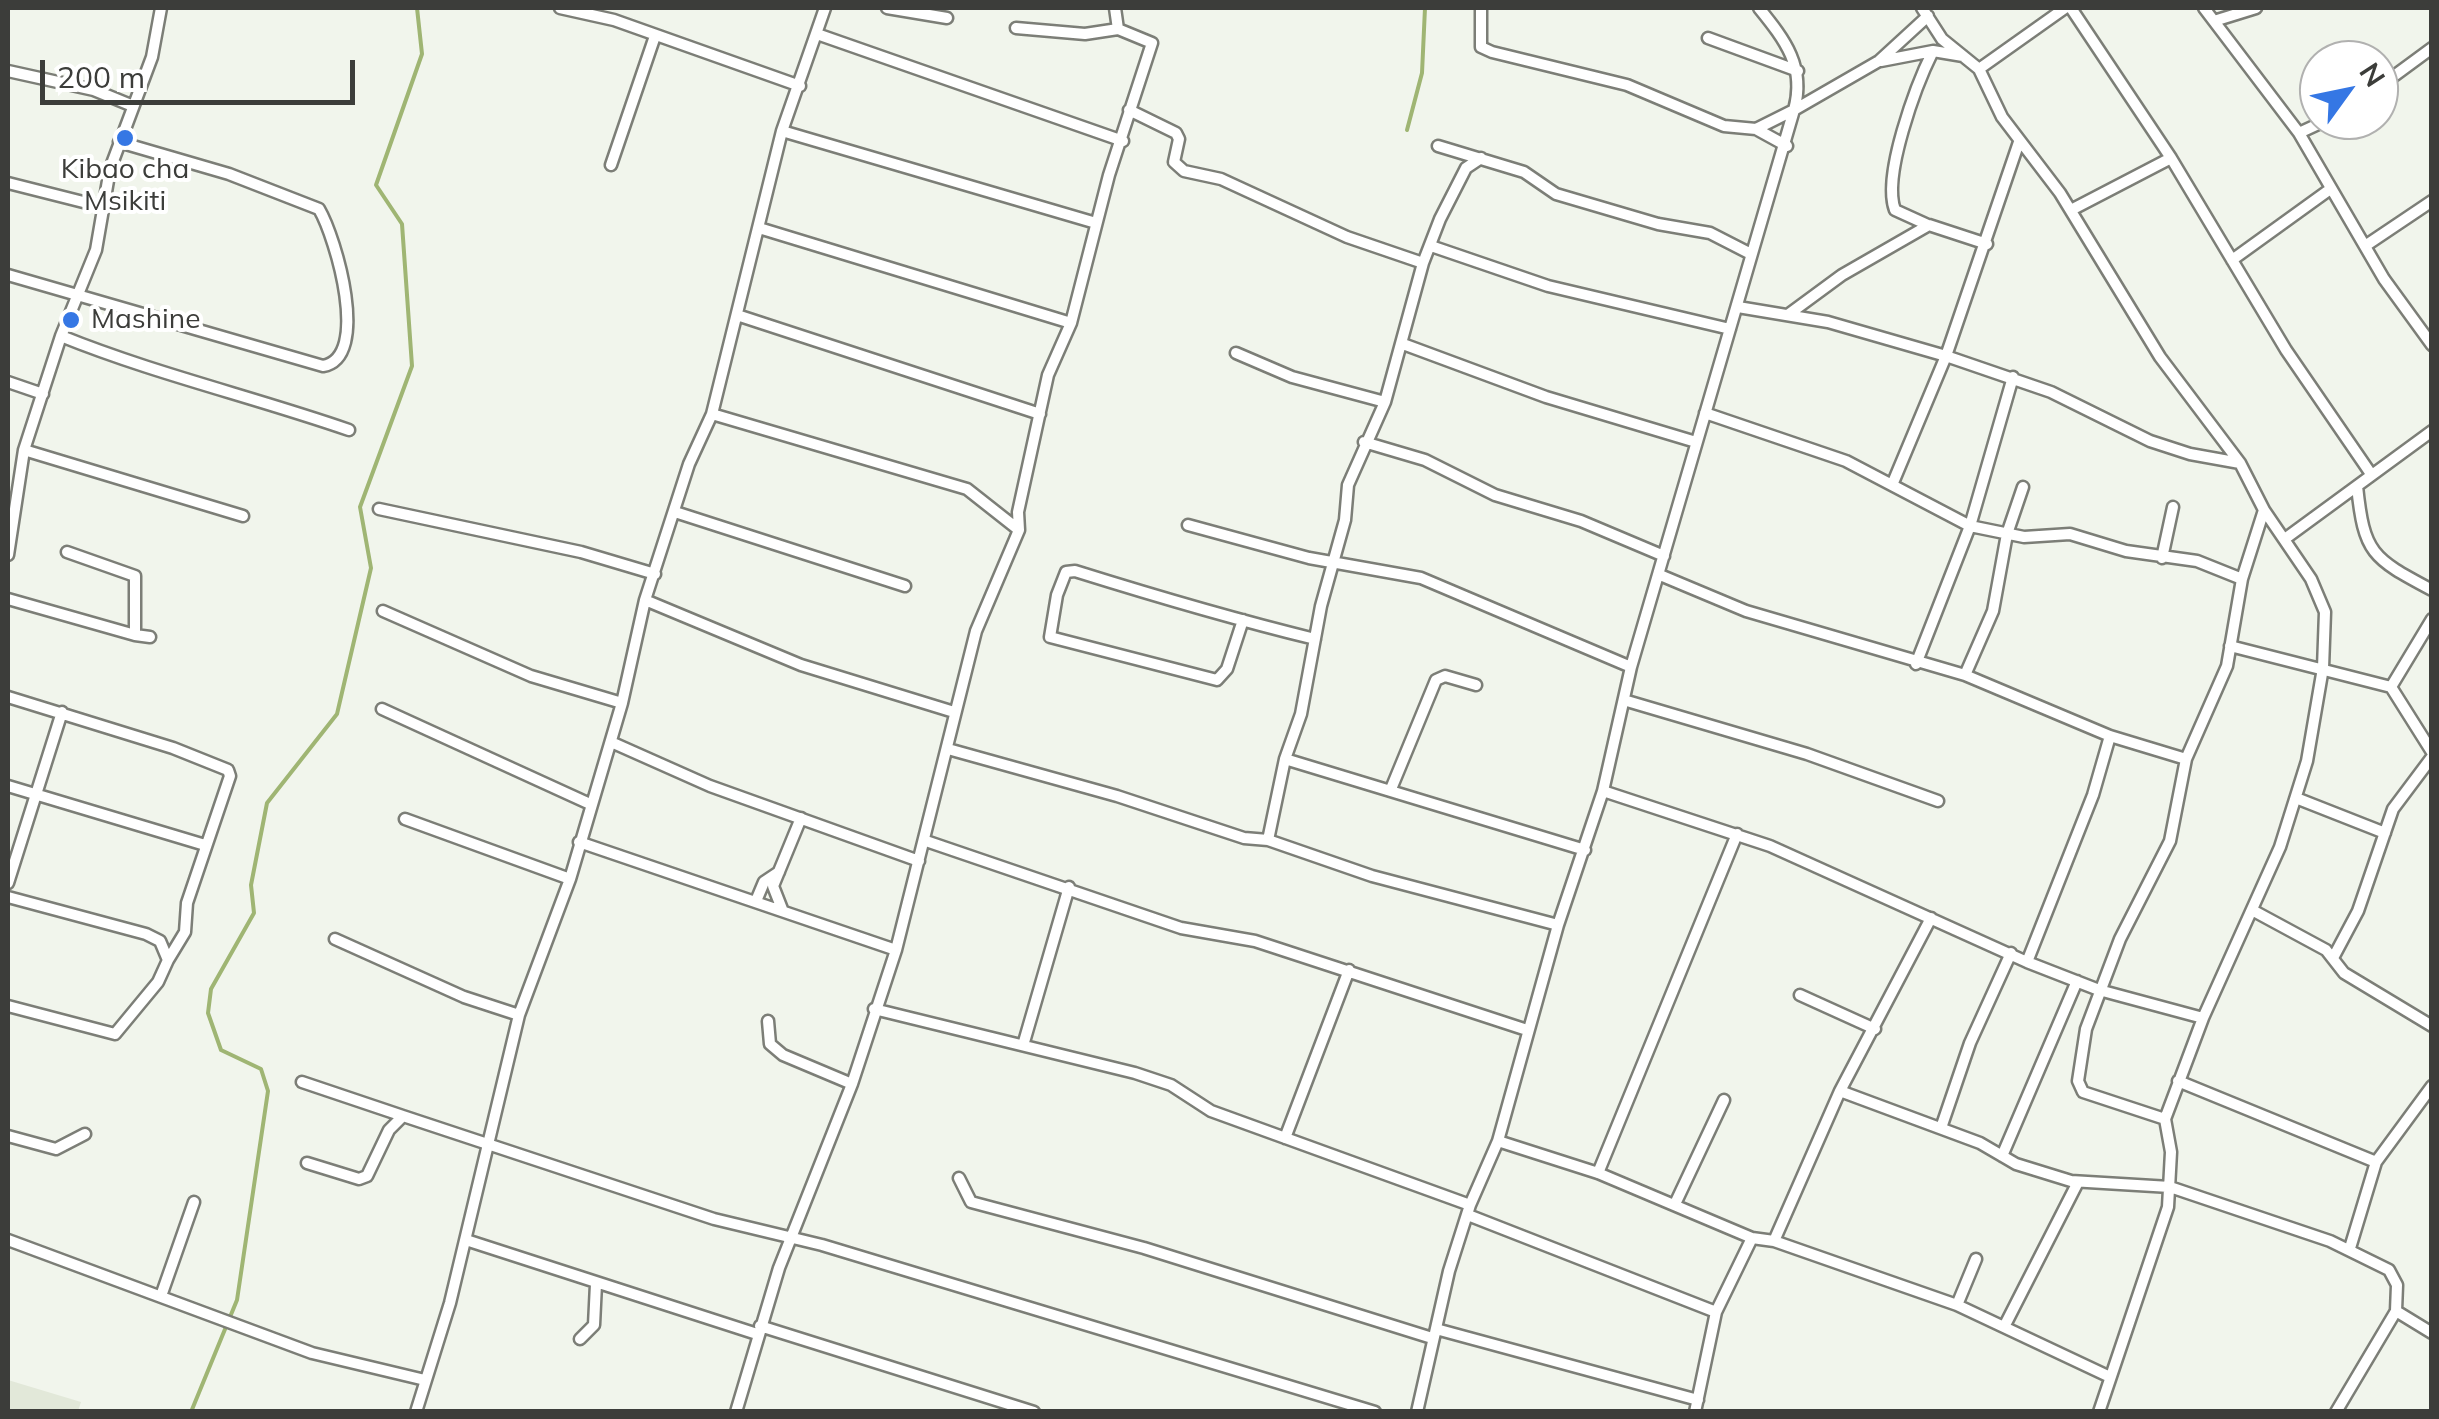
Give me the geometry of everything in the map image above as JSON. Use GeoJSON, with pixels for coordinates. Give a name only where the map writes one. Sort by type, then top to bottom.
{"type":"FeatureCollection","features":[{"type":"Feature","properties":{"kind":"street"},"geometry":{"type":"LineString","coordinates":[[8,555],[13,486],[61,336],[96,250],[119,142],[152,57],[161,8]]}},
{"type":"Feature","properties":{"kind":"street"},"geometry":{"type":"LineString","coordinates":[[560,8],[800,86]]}},
{"type":"Feature","properties":{"kind":"street"},"geometry":{"type":"LineString","coordinates":[[416,1412],[466,1240],[519,1015],[570,879],[622,702],[645,600],[689,464],[712,414],[782,132],[825,8]]}},
{"type":"Feature","properties":{"kind":"street"},"geometry":{"type":"LineString","coordinates":[[886,8],[946,18]]}},
{"type":"Feature","properties":{"kind":"street"},"geometry":{"type":"LineString","coordinates":[[1114,8],[1118,29]]}},
{"type":"Feature","properties":{"kind":"street"},"geometry":{"type":"LineString","coordinates":[[1481,8],[1481,46],[1492,52],[1627,84],[1724,126],[1756,128],[1787,146]]}},
{"type":"Feature","properties":{"kind":"street"},"geometry":{"type":"LineString","coordinates":[[1417,1412],[1469,1210],[1498,1140],[1558,926],[1603,791],[1631,666],[1751,254],[1787,146],[1798,71],[1790,50],[1759,8]]}},
{"type":"Feature","properties":{"kind":"street"},"geometry":{"type":"LineString","coordinates":[[1979,69],[2068,8],[2171,158],[2286,350],[2371,474]]}},
{"type":"Feature","properties":{"kind":"street"},"geometry":{"type":"LineString","coordinates":[[2204,8],[2299,133]]}},
{"type":"Feature","properties":{"kind":"street"},"geometry":{"type":"LineString","coordinates":[[2214,21],[2256,8]]}},
{"type":"Feature","properties":{"kind":"street"},"geometry":{"type":"LineString","coordinates":[[1880,62],[1925,12],[1942,39],[1979,69],[2019,142],[2072,210],[2160,358],[2240,463],[2264,510],[2320,594],[2325,612],[2323,668],[2296,798],[2165,1119],[2170,1188],[2162,1229],[2100,1412]]}},
{"type":"Feature","properties":{"kind":"street"},"geometry":{"type":"LineString","coordinates":[[736,1412],[758,1330],[852,1084],[896,950],[976,631],[1019,530],[1018,512],[1048,375],[1071,323],[1096,224],[1152,43],[1118,29],[1085,34],[1016,28]]}},
{"type":"Feature","properties":{"kind":"street"},"geometry":{"type":"LineString","coordinates":[[817,34],[1123,141]]}},
{"type":"Feature","properties":{"kind":"street"},"geometry":{"type":"LineString","coordinates":[[611,165],[655,36]]}},
{"type":"Feature","properties":{"kind":"street"},"geometry":{"type":"LineString","coordinates":[[1708,38],[1798,71]]}},
{"type":"Feature","properties":{"kind":"street"},"geometry":{"type":"LineString","coordinates":[[2399,72],[2432,48]]}},
{"type":"Feature","properties":{"kind":"street"},"geometry":{"type":"LineString","coordinates":[[1756,128],[1880,62],[1932,51],[1964,56]]}},
{"type":"Feature","properties":{"kind":"street"},"geometry":{"type":"LineString","coordinates":[[1932,51],[1899,141],[1890,198],[1895,210],[1986,244]]}},
{"type":"Feature","properties":{"kind":"street"},"geometry":{"type":"LineString","coordinates":[[8,71],[94,90],[133,106]]}},
{"type":"Feature","properties":{"kind":"street"},"geometry":{"type":"LineString","coordinates":[[1130,110],[1176,133],[1176,166],[1221,179],[1348,237],[1423,263]]}},
{"type":"Feature","properties":{"kind":"street"},"geometry":{"type":"LineString","coordinates":[[782,132],[1096,224]]}},
{"type":"Feature","properties":{"kind":"street"},"geometry":{"type":"LineString","coordinates":[[2303,140],[2329,190],[2432,345]]}},
{"type":"Feature","properties":{"kind":"street"},"geometry":{"type":"LineString","coordinates":[[8,275],[322,366],[336,364],[346,347],[348,317],[342,279],[319,209],[228,174],[119,142]]}},
{"type":"Feature","properties":{"kind":"street"},"geometry":{"type":"LineString","coordinates":[[1892,484],[1946,356],[2019,142]]}},
{"type":"Feature","properties":{"kind":"street"},"geometry":{"type":"LineString","coordinates":[[1438,146],[1524,172],[1556,194],[1658,224],[1710,233],[1751,254]]}},
{"type":"Feature","properties":{"kind":"street"},"geometry":{"type":"LineString","coordinates":[[1268,840],[1345,520],[1348,485],[1364,442],[1386,402],[1423,263],[1466,168],[1480,158]]}},
{"type":"Feature","properties":{"kind":"street"},"geometry":{"type":"LineString","coordinates":[[2072,210],[2171,158]]}},
{"type":"Feature","properties":{"kind":"street"},"geometry":{"type":"LineString","coordinates":[[8,182],[103,207]]}},
{"type":"Feature","properties":{"kind":"street"},"geometry":{"type":"LineString","coordinates":[[2232,260],[2329,190]]}},
{"type":"Feature","properties":{"kind":"street"},"geometry":{"type":"LineString","coordinates":[[2365,246],[2432,200]]}},
{"type":"Feature","properties":{"kind":"street"},"geometry":{"type":"LineString","coordinates":[[1788,315],[1842,275],[1929,225]]}},
{"type":"Feature","properties":{"kind":"street"},"geometry":{"type":"LineString","coordinates":[[760,228],[1071,323]]}},
{"type":"Feature","properties":{"kind":"street"},"geometry":{"type":"LineString","coordinates":[[1430,246],[1548,286],[1730,329]]}},
{"type":"Feature","properties":{"kind":"street"},"geometry":{"type":"LineString","coordinates":[[1738,307],[1788,315],[1946,356],[2013,377],[2150,441],[2190,454],[2240,463]]}},
{"type":"Feature","properties":{"kind":"street"},"geometry":{"type":"LineString","coordinates":[[737,315],[1040,414]]}},
{"type":"Feature","properties":{"kind":"street"},"geometry":{"type":"LineString","coordinates":[[61,336],[118,359],[239,392],[349,430]]}},
{"type":"Feature","properties":{"kind":"street"},"geometry":{"type":"LineString","coordinates":[[1403,344],[1546,397],[1696,442]]}},
{"type":"Feature","properties":{"kind":"street"},"geometry":{"type":"LineString","coordinates":[[1236,353],[1292,377],[1386,402]]}},
{"type":"Feature","properties":{"kind":"street"},"geometry":{"type":"LineString","coordinates":[[1916,664],[1970,526],[2013,377]]}},
{"type":"Feature","properties":{"kind":"street"},"geometry":{"type":"LineString","coordinates":[[8,382],[44,394]]}},
{"type":"Feature","properties":{"kind":"street"},"geometry":{"type":"LineString","coordinates":[[1705,413],[1846,462],[1970,526],[2007,534],[2070,534],[2162,558],[2197,561],[2242,579]]}},
{"type":"Feature","properties":{"kind":"street"},"geometry":{"type":"LineString","coordinates":[[712,414],[967,489],[1019,530]]}},
{"type":"Feature","properties":{"kind":"street"},"geometry":{"type":"LineString","coordinates":[[2286,538],[2432,431]]}},
{"type":"Feature","properties":{"kind":"street"},"geometry":{"type":"LineString","coordinates":[[1364,442],[1425,460],[1495,496],[1581,521],[1664,556]]}},
{"type":"Feature","properties":{"kind":"street"},"geometry":{"type":"LineString","coordinates":[[24,450],[243,516]]}},
{"type":"Feature","properties":{"kind":"street"},"geometry":{"type":"LineString","coordinates":[[1965,675],[1992,611],[2007,534],[2023,486]]}},
{"type":"Feature","properties":{"kind":"street"},"geometry":{"type":"LineString","coordinates":[[2357,486],[2362,536],[2370,550],[2432,590]]}},
{"type":"Feature","properties":{"kind":"street"},"geometry":{"type":"LineString","coordinates":[[2162,558],[2173,507]]}},
{"type":"Feature","properties":{"kind":"street"},"geometry":{"type":"LineString","coordinates":[[379,509],[581,552],[655,574]]}},
{"type":"Feature","properties":{"kind":"street"},"geometry":{"type":"LineString","coordinates":[[2165,1119],[2080,1088],[2083,1042],[2099,990],[2170,840],[2186,759],[2220,684],[2242,579],[2264,510]]}},
{"type":"Feature","properties":{"kind":"street"},"geometry":{"type":"LineString","coordinates":[[675,512],[905,586]]}},
{"type":"Feature","properties":{"kind":"street"},"geometry":{"type":"LineString","coordinates":[[1188,525],[1332,562],[1421,578],[1631,666]]}},
{"type":"Feature","properties":{"kind":"street"},"geometry":{"type":"LineString","coordinates":[[67,552],[134,576],[135,634]]}},
{"type":"Feature","properties":{"kind":"street"},"geometry":{"type":"LineString","coordinates":[[1243,620],[1227,669],[1217,680],[1050,637],[1060,581],[1066,572],[1075,571],[1164,602],[1243,620],[1314,639]]}},
{"type":"Feature","properties":{"kind":"street"},"geometry":{"type":"LineString","coordinates":[[1660,575],[1746,611],[1916,664],[1965,675],[2041,703],[2110,736],[2186,759]]}},
{"type":"Feature","properties":{"kind":"street"},"geometry":{"type":"LineString","coordinates":[[8,599],[150,637]]}},
{"type":"Feature","properties":{"kind":"street"},"geometry":{"type":"LineString","coordinates":[[645,600],[801,665],[954,712]]}},
{"type":"Feature","properties":{"kind":"street"},"geometry":{"type":"LineString","coordinates":[[383,612],[531,676],[622,702]]}},
{"type":"Feature","properties":{"kind":"street"},"geometry":{"type":"LineString","coordinates":[[2391,687],[2432,619]]}},
{"type":"Feature","properties":{"kind":"street"},"geometry":{"type":"LineString","coordinates":[[2230,646],[2391,687],[2432,755],[2394,810],[2358,911],[2333,958]]}},
{"type":"Feature","properties":{"kind":"street"},"geometry":{"type":"LineString","coordinates":[[1392,789],[1436,680],[1445,676],[1476,685]]}},
{"type":"Feature","properties":{"kind":"street"},"geometry":{"type":"LineString","coordinates":[[8,697],[228,770],[230,776],[187,903],[185,932],[158,982],[115,1034],[8,1006]]}},
{"type":"Feature","properties":{"kind":"street"},"geometry":{"type":"LineString","coordinates":[[1626,701],[1807,754],[1938,801]]}},
{"type":"Feature","properties":{"kind":"street"},"geometry":{"type":"LineString","coordinates":[[382,709],[590,804]]}},
{"type":"Feature","properties":{"kind":"street"},"geometry":{"type":"LineString","coordinates":[[8,883],[62,712]]}},
{"type":"Feature","properties":{"kind":"street"},"geometry":{"type":"LineString","coordinates":[[2027,962],[2093,795],[2110,736]]}},
{"type":"Feature","properties":{"kind":"street"},"geometry":{"type":"LineString","coordinates":[[611,742],[710,786],[919,860]]}},
{"type":"Feature","properties":{"kind":"street"},"geometry":{"type":"LineString","coordinates":[[948,749],[1117,796],[1244,838],[1268,840],[1372,876],[1558,926]]}},
{"type":"Feature","properties":{"kind":"street"},"geometry":{"type":"LineString","coordinates":[[1285,759],[1585,850]]}},
{"type":"Feature","properties":{"kind":"street"},"geometry":{"type":"LineString","coordinates":[[8,786],[205,846]]}},
{"type":"Feature","properties":{"kind":"street"},"geometry":{"type":"LineString","coordinates":[[1603,791],[1737,834],[2077,982],[2203,1018]]}},
{"type":"Feature","properties":{"kind":"street"},"geometry":{"type":"LineString","coordinates":[[2296,798],[2385,833]]}},
{"type":"Feature","properties":{"kind":"street"},"geometry":{"type":"LineString","coordinates":[[785,912],[773,890],[801,818]]}},
{"type":"Feature","properties":{"kind":"street"},"geometry":{"type":"LineString","coordinates":[[405,819],[570,879]]}},
{"type":"Feature","properties":{"kind":"street"},"geometry":{"type":"LineString","coordinates":[[1598,1172],[1737,834]]}},
{"type":"Feature","properties":{"kind":"street"},"geometry":{"type":"LineString","coordinates":[[579,842],[896,950]]}},
{"type":"Feature","properties":{"kind":"street"},"geometry":{"type":"LineString","coordinates":[[926,842],[1069,887],[1181,928],[1255,940],[1527,1030]]}},
{"type":"Feature","properties":{"kind":"street"},"geometry":{"type":"LineString","coordinates":[[756,902],[764,882],[780,872]]}},
{"type":"Feature","properties":{"kind":"street"},"geometry":{"type":"LineString","coordinates":[[1024,1042],[1069,887]]}},
{"type":"Feature","properties":{"kind":"street"},"geometry":{"type":"LineString","coordinates":[[8,897],[146,934],[160,941],[168,960]]}},
{"type":"Feature","properties":{"kind":"street"},"geometry":{"type":"LineString","coordinates":[[2252,910],[2333,958],[2352,978],[2432,1026]]}},
{"type":"Feature","properties":{"kind":"street"},"geometry":{"type":"LineString","coordinates":[[1774,1241],[1840,1092],[1932,918]]}},
{"type":"Feature","properties":{"kind":"street"},"geometry":{"type":"LineString","coordinates":[[334,939],[464,997],[519,1015]]}},
{"type":"Feature","properties":{"kind":"street"},"geometry":{"type":"LineString","coordinates":[[1941,1128],[1970,1043],[2011,952]]}},
{"type":"Feature","properties":{"kind":"street"},"geometry":{"type":"LineString","coordinates":[[1284,1138],[1348,970]]}},
{"type":"Feature","properties":{"kind":"street"},"geometry":{"type":"LineString","coordinates":[[2002,1156],[2077,982]]}},
{"type":"Feature","properties":{"kind":"street"},"geometry":{"type":"LineString","coordinates":[[1800,995],[1875,1029]]}},
{"type":"Feature","properties":{"kind":"street"},"geometry":{"type":"LineString","coordinates":[[874,1009],[1024,1042],[1171,1085],[1211,1111],[1469,1210],[1716,1312]]}},
{"type":"Feature","properties":{"kind":"street"},"geometry":{"type":"LineString","coordinates":[[768,1022],[770,1044],[782,1056],[852,1084]]}},
{"type":"Feature","properties":{"kind":"street"},"geometry":{"type":"LineString","coordinates":[[2178,1081],[2376,1162]]}},
{"type":"Feature","properties":{"kind":"street"},"geometry":{"type":"LineString","coordinates":[[302,1082],[714,1218],[793,1236],[1376,1412]]}},
{"type":"Feature","properties":{"kind":"street"},"geometry":{"type":"LineString","coordinates":[[2350,1248],[2376,1162],[2432,1086]]}},
{"type":"Feature","properties":{"kind":"street"},"geometry":{"type":"LineString","coordinates":[[1840,1092],[2078,1182],[2170,1188],[2350,1248],[2389,1270],[2398,1285],[2396,1310],[2336,1412]]}},
{"type":"Feature","properties":{"kind":"street"},"geometry":{"type":"LineString","coordinates":[[1676,1204],[1724,1100]]}},
{"type":"Feature","properties":{"kind":"street"},"geometry":{"type":"LineString","coordinates":[[307,1163],[359,1179],[367,1176],[389,1130],[404,1116]]}},
{"type":"Feature","properties":{"kind":"street"},"geometry":{"type":"LineString","coordinates":[[8,1136],[56,1149],[85,1134]]}},
{"type":"Feature","properties":{"kind":"street"},"geometry":{"type":"LineString","coordinates":[[1498,1140],[1598,1172],[1752,1238],[1774,1241],[1957,1305],[2110,1377]]}},
{"type":"Feature","properties":{"kind":"street"},"geometry":{"type":"LineString","coordinates":[[959,1178],[971,1202],[1144,1248],[1696,1409],[1716,1312],[1752,1238]]}},
{"type":"Feature","properties":{"kind":"street"},"geometry":{"type":"LineString","coordinates":[[2004,1328],[2078,1182]]}},
{"type":"Feature","properties":{"kind":"street"},"geometry":{"type":"LineString","coordinates":[[161,1296],[194,1202]]}},
{"type":"Feature","properties":{"kind":"street"},"geometry":{"type":"LineString","coordinates":[[8,1240],[136,1291],[161,1296],[312,1353],[425,1380]]}},
{"type":"Feature","properties":{"kind":"street"},"geometry":{"type":"LineString","coordinates":[[466,1240],[596,1284],[1034,1412]]}},
{"type":"Feature","properties":{"kind":"street"},"geometry":{"type":"LineString","coordinates":[[1957,1305],[1976,1260]]}},
{"type":"Feature","properties":{"kind":"street"},"geometry":{"type":"LineString","coordinates":[[580,1339],[594,1325],[596,1284]]}},
{"type":"Feature","properties":{"kind":"street"},"geometry":{"type":"LineString","coordinates":[[2396,1310],[2432,1333]]}},
{"type":"Feature","properties":{"kind":"shaded area"},"geometry":{"type":"Polygon","coordinates":[[[8,1380],[81,1402],[78,1411],[8,1411],[8,1380]]]}},
{"type":"Feature","properties":{"kind":"waterway"},"geometry":{"type":"LineString","coordinates":[[191,1412],[237,1300],[268,1091],[261,1069],[221,1050],[208,1013],[211,989],[254,913],[251,885],[267,803],[337,714],[371,568],[360,507],[412,366],[402,224],[376,185],[422,54],[417,8]]}},
{"type":"Feature","properties":{"kind":"waterway"},"geometry":{"type":"LineString","coordinates":[[1407,130],[1422,73],[1425,8]]}},
{"type":"Feature","properties":{"kind":"place","name":"Kibao cha Msikiti"},"geometry":{"type":"Point","coordinates":[125,138]}},
{"type":"Feature","properties":{"kind":"place","name":"Mashine"},"geometry":{"type":"Point","coordinates":[71,320]}}]}
